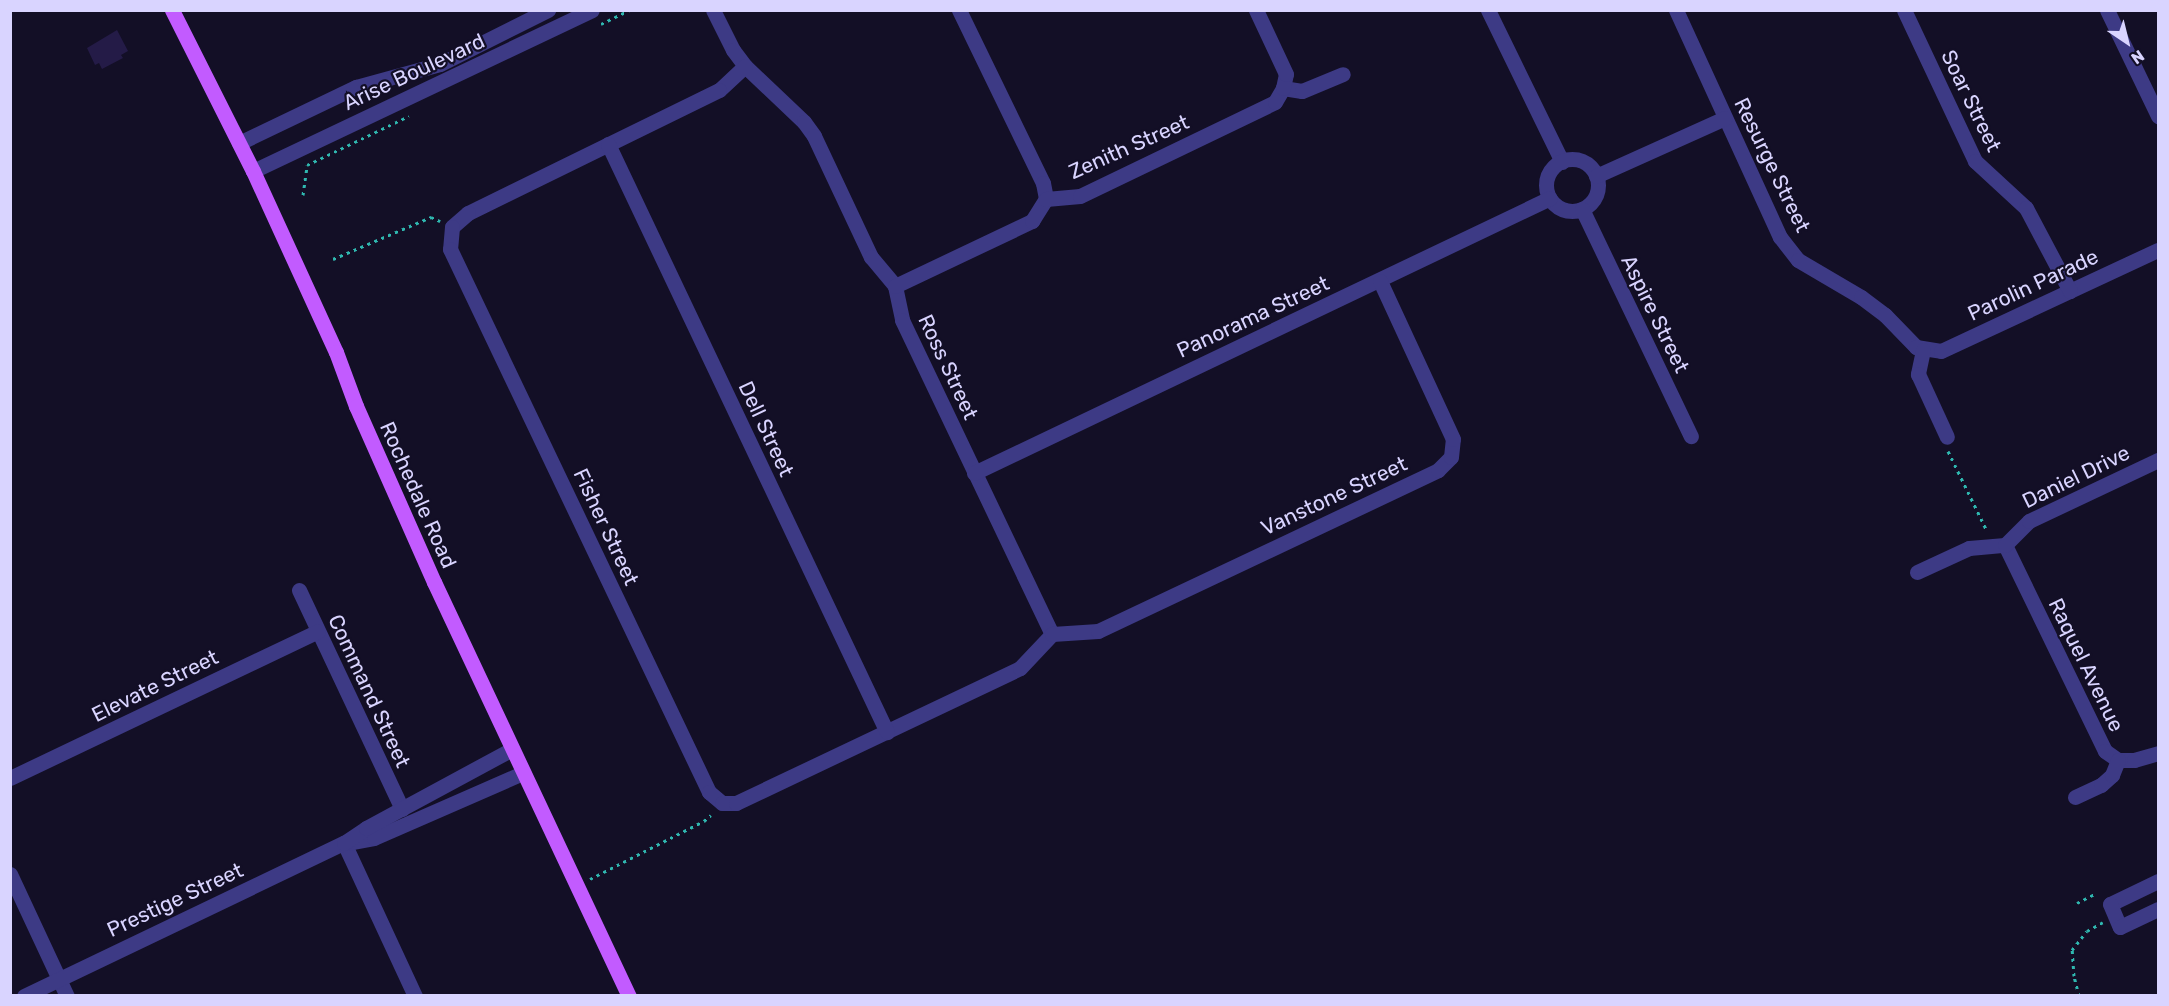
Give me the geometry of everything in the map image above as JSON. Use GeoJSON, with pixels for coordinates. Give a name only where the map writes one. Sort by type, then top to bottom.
{"type":"FeatureCollection","features":[{"type":"Feature","properties":{"kind":"main road","name":"Rochedale Road"},"geometry":{"type":"LineString","coordinates":[[172,10],[253,171],[336,352],[357,406],[434,582],[629,996]]}},
{"type":"Feature","properties":{"kind":"street","name":"Arise Boulevard"},"geometry":{"type":"LineString","coordinates":[[239,143],[356,87],[440,64],[548,10]]}},
{"type":"Feature","properties":{"kind":"street","name":"Arise Boulevard"},"geometry":{"type":"LineString","coordinates":[[253,171],[592,10]]}},
{"type":"Feature","properties":{"kind":"street","name":"Ross Street"},"geometry":{"type":"LineString","coordinates":[[713,10],[733,50],[746,66],[804,122],[814,136],[871,257],[895,286],[902,320],[1052,634]]}},
{"type":"Feature","properties":{"kind":"street"},"geometry":{"type":"LineString","coordinates":[[895,286],[1032,221],[1046,200],[1043,183],[959,10]]}},
{"type":"Feature","properties":{"kind":"street"},"geometry":{"type":"LineString","coordinates":[[1256,10],[1286,74],[1283,88],[1302,91],[1343,74]]}},
{"type":"Feature","properties":{"kind":"street"},"geometry":{"type":"LineString","coordinates":[[1488,10],[1562,162]]}},
{"type":"Feature","properties":{"kind":"street","name":"Resurge Street"},"geometry":{"type":"LineString","coordinates":[[1676,10],[1780,237],[1807,266],[1861,297],[1885,315],[1907,340],[1923,350]]}},
{"type":"Feature","properties":{"kind":"street","name":"Soar Street"},"geometry":{"type":"LineString","coordinates":[[1904,10],[1975,161],[2026,208],[2070,291]]}},
{"type":"Feature","properties":{"kind":"street"},"geometry":{"type":"LineString","coordinates":[[2107,10],[2158,117]]}},
{"type":"Feature","properties":{"kind":"street"},"geometry":{"type":"LineString","coordinates":[[452,227],[468,213],[719,90],[746,66]]}},
{"type":"Feature","properties":{"kind":"street","name":"Zenith Street"},"geometry":{"type":"LineString","coordinates":[[1046,200],[1080,196],[1275,102],[1283,88]]}},
{"type":"Feature","properties":{"kind":"street"},"geometry":{"type":"LineString","coordinates":[[1596,176],[1725,117]]}},
{"type":"Feature","properties":{"kind":"street","name":"Dell Street"},"geometry":{"type":"LineString","coordinates":[[608,144],[887,732]]}},
{"type":"Feature","properties":{"kind":"street"},"geometry":{"type":"LineString","coordinates":[[1582,161],[1596,176],[1598,186],[1596,196],[1582,209],[1563,210],[1550,198],[1547,181],[1554,167],[1562,162],[1582,161]]}},
{"type":"Feature","properties":{"kind":"street","name":"Panorama Street"},"geometry":{"type":"LineString","coordinates":[[974,473],[1550,198]]}},
{"type":"Feature","properties":{"kind":"street","name":"Aspire Street"},"geometry":{"type":"LineString","coordinates":[[1582,209],[1691,436]]}},
{"type":"Feature","properties":{"kind":"street","name":"Fisher Street"},"geometry":{"type":"LineString","coordinates":[[452,227],[450,249],[709,792],[723,803]]}},
{"type":"Feature","properties":{"kind":"street","name":"Parolin Parade"},"geometry":{"type":"LineString","coordinates":[[1923,350],[1941,351],[2158,250]]}},
{"type":"Feature","properties":{"kind":"street","name":"Vanstone Street"},"geometry":{"type":"LineString","coordinates":[[1052,634],[1098,631],[1438,470],[1451,458],[1453,440],[1380,280]]}},
{"type":"Feature","properties":{"kind":"street"},"geometry":{"type":"LineString","coordinates":[[1923,350],[1918,364],[1918,374],[1947,437]]}},
{"type":"Feature","properties":{"kind":"street","name":"Daniel Drive"},"geometry":{"type":"LineString","coordinates":[[2000,546],[2029,521],[2158,460]]}},
{"type":"Feature","properties":{"kind":"street"},"geometry":{"type":"LineString","coordinates":[[1917,572],[1969,548],[2000,546]]}},
{"type":"Feature","properties":{"kind":"street","name":"Raquel Avenue"},"geometry":{"type":"LineString","coordinates":[[2000,546],[2105,751],[2118,760],[2134,760],[2158,753]]}},
{"type":"Feature","properties":{"kind":"street","name":"Command Street"},"geometry":{"type":"LineString","coordinates":[[299,590],[402,809]]}},
{"type":"Feature","properties":{"kind":"street","name":"Elevate Street"},"geometry":{"type":"LineString","coordinates":[[10,778],[318,631]]}},
{"type":"Feature","properties":{"kind":"street"},"geometry":{"type":"LineString","coordinates":[[723,803],[736,804],[1020,669],[1052,634]]}},
{"type":"Feature","properties":{"kind":"street","name":"Prestige Street"},"geometry":{"type":"LineString","coordinates":[[24,996],[344,843],[366,828],[512,749]]}},
{"type":"Feature","properties":{"kind":"street"},"geometry":{"type":"LineString","coordinates":[[2075,797],[2102,785],[2112,775],[2118,760]]}},
{"type":"Feature","properties":{"kind":"street","name":"Prestige Street"},"geometry":{"type":"LineString","coordinates":[[344,843],[374,838],[523,773]]}},
{"type":"Feature","properties":{"kind":"street"},"geometry":{"type":"LineString","coordinates":[[344,843],[415,996]]}},
{"type":"Feature","properties":{"kind":"street"},"geometry":{"type":"LineString","coordinates":[[10,874],[67,996]]}},
{"type":"Feature","properties":{"kind":"street"},"geometry":{"type":"LineString","coordinates":[[2158,881],[2110,904],[2120,927],[2158,909]]}},
{"type":"Feature","properties":{"kind":"path"},"geometry":{"type":"LineString","coordinates":[[597,26],[630,10]]}},
{"type":"Feature","properties":{"kind":"path"},"geometry":{"type":"LineString","coordinates":[[303,195],[307,165],[415,114]]}},
{"type":"Feature","properties":{"kind":"path"},"geometry":{"type":"LineString","coordinates":[[333,259],[431,217],[452,227]]}},
{"type":"Feature","properties":{"kind":"path"},"geometry":{"type":"LineString","coordinates":[[1947,437],[1948,452],[2000,546]]}},
{"type":"Feature","properties":{"kind":"path"},"geometry":{"type":"LineString","coordinates":[[578,885],[704,821],[723,803]]}},
{"type":"Feature","properties":{"kind":"path"},"geometry":{"type":"LineString","coordinates":[[2079,996],[2074,976],[2072,950],[2087,931],[2115,915]]}},
{"type":"Feature","properties":{"kind":"building"},"geometry":{"type":"Polygon","coordinates":[[[117,30],[128,51],[121,55],[123,58],[102,69],[99,63],[95,65],[87,48],[117,30]]]}}]}
